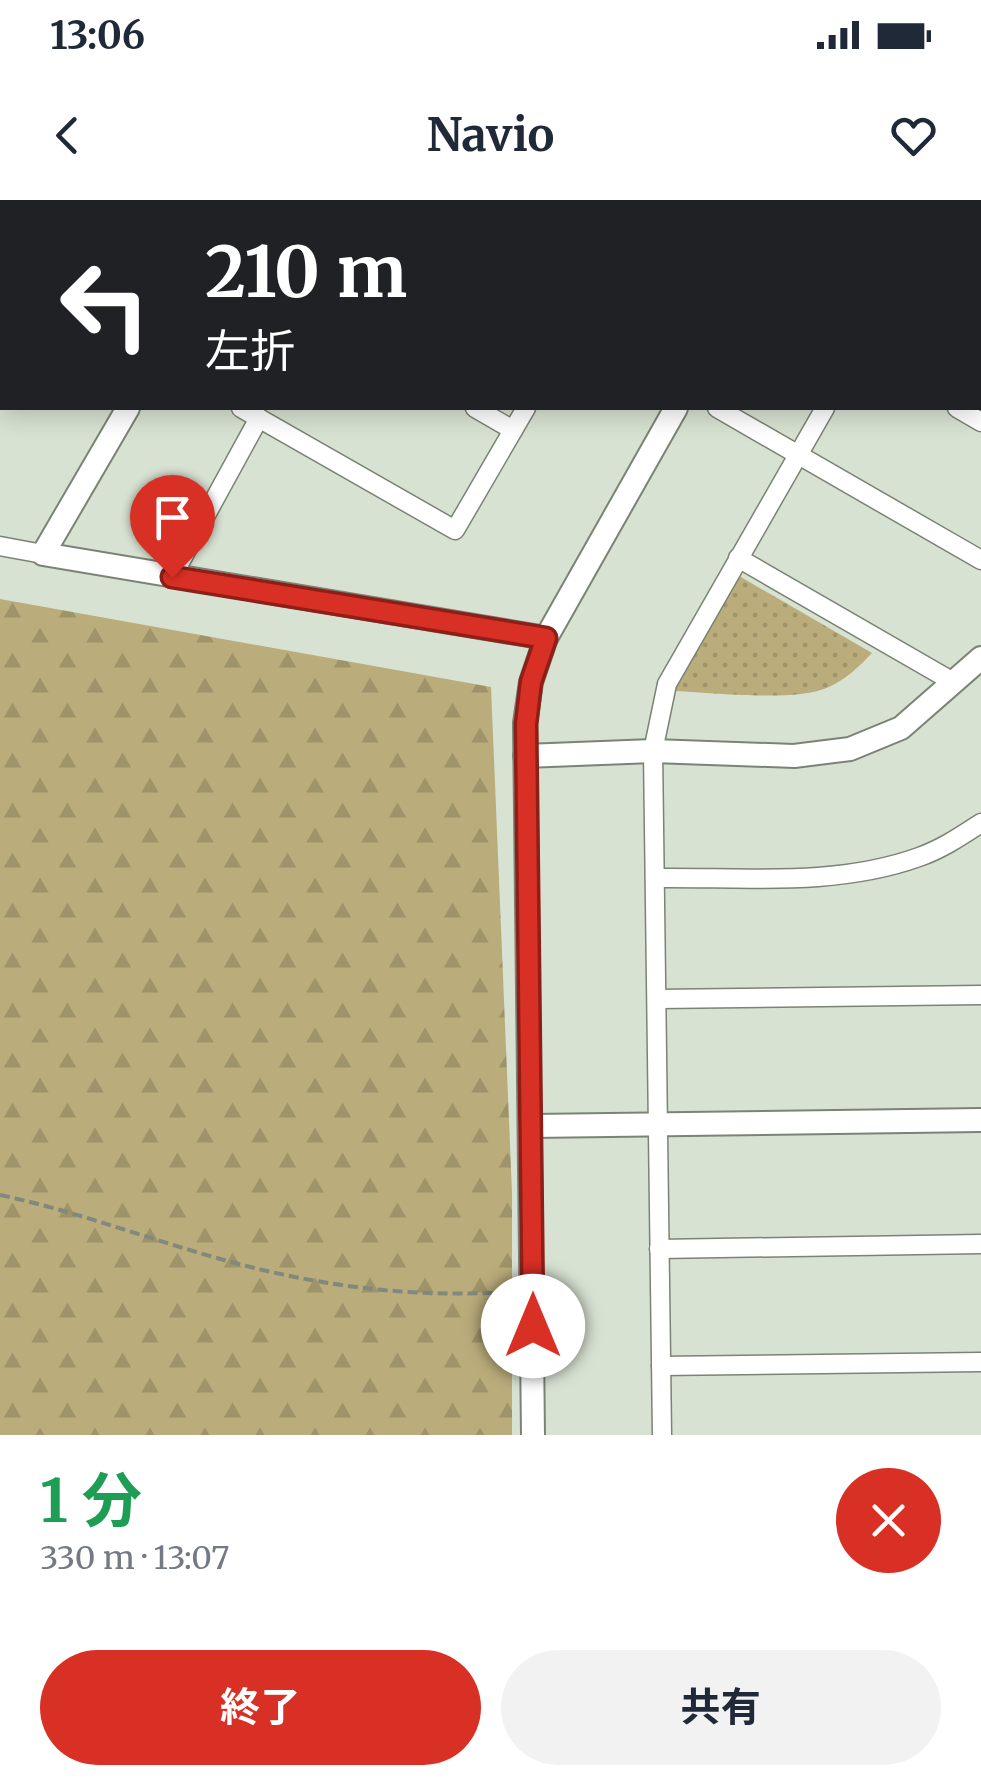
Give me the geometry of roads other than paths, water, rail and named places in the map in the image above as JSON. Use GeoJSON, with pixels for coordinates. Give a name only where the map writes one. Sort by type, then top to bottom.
{"type":"FeatureCollection","features":[{"type":"Feature","properties":{"kind":"street"},"geometry":{"type":"LineString","coordinates":[[43,554],[127,410]]}},
{"type":"Feature","properties":{"kind":"street"},"geometry":{"type":"LineString","coordinates":[[245,410],[455,530],[525,410]]}},
{"type":"Feature","properties":{"kind":"street"},"geometry":{"type":"LineString","coordinates":[[478,410],[513,430]]}},
{"type":"Feature","properties":{"kind":"street"},"geometry":{"type":"LineString","coordinates":[[534,1435],[525,756],[531,682],[546,638],[675,410]]}},
{"type":"Feature","properties":{"kind":"street"},"geometry":{"type":"LineString","coordinates":[[720,410],[981,560]]}},
{"type":"Feature","properties":{"kind":"street"},"geometry":{"type":"LineString","coordinates":[[662,1435],[653,751],[667,684],[824,410]]}},
{"type":"Feature","properties":{"kind":"street"},"geometry":{"type":"LineString","coordinates":[[172,577],[259,418]]}},
{"type":"Feature","properties":{"kind":"street"},"geometry":{"type":"LineString","coordinates":[[0,546],[546,638]]}},
{"type":"Feature","properties":{"kind":"street"},"geometry":{"type":"LineString","coordinates":[[738,558],[955,682]]}},
{"type":"Feature","properties":{"kind":"street"},"geometry":{"type":"LineString","coordinates":[[525,756],[653,751],[794,756],[850,749],[901,728],[981,658]]}},
{"type":"Feature","properties":{"kind":"street"},"geometry":{"type":"LineString","coordinates":[[656,878],[825,877],[866,872],[922,856],[981,823]]}},
{"type":"Feature","properties":{"kind":"street"},"geometry":{"type":"LineString","coordinates":[[657,999],[981,995]]}},
{"type":"Feature","properties":{"kind":"street"},"geometry":{"type":"LineString","coordinates":[[532,1126],[981,1120]]}},
{"type":"Feature","properties":{"kind":"street"},"geometry":{"type":"LineString","coordinates":[[659,1249],[981,1244]]}},
{"type":"Feature","properties":{"kind":"street"},"geometry":{"type":"LineString","coordinates":[[661,1366],[981,1362]]}}]}
